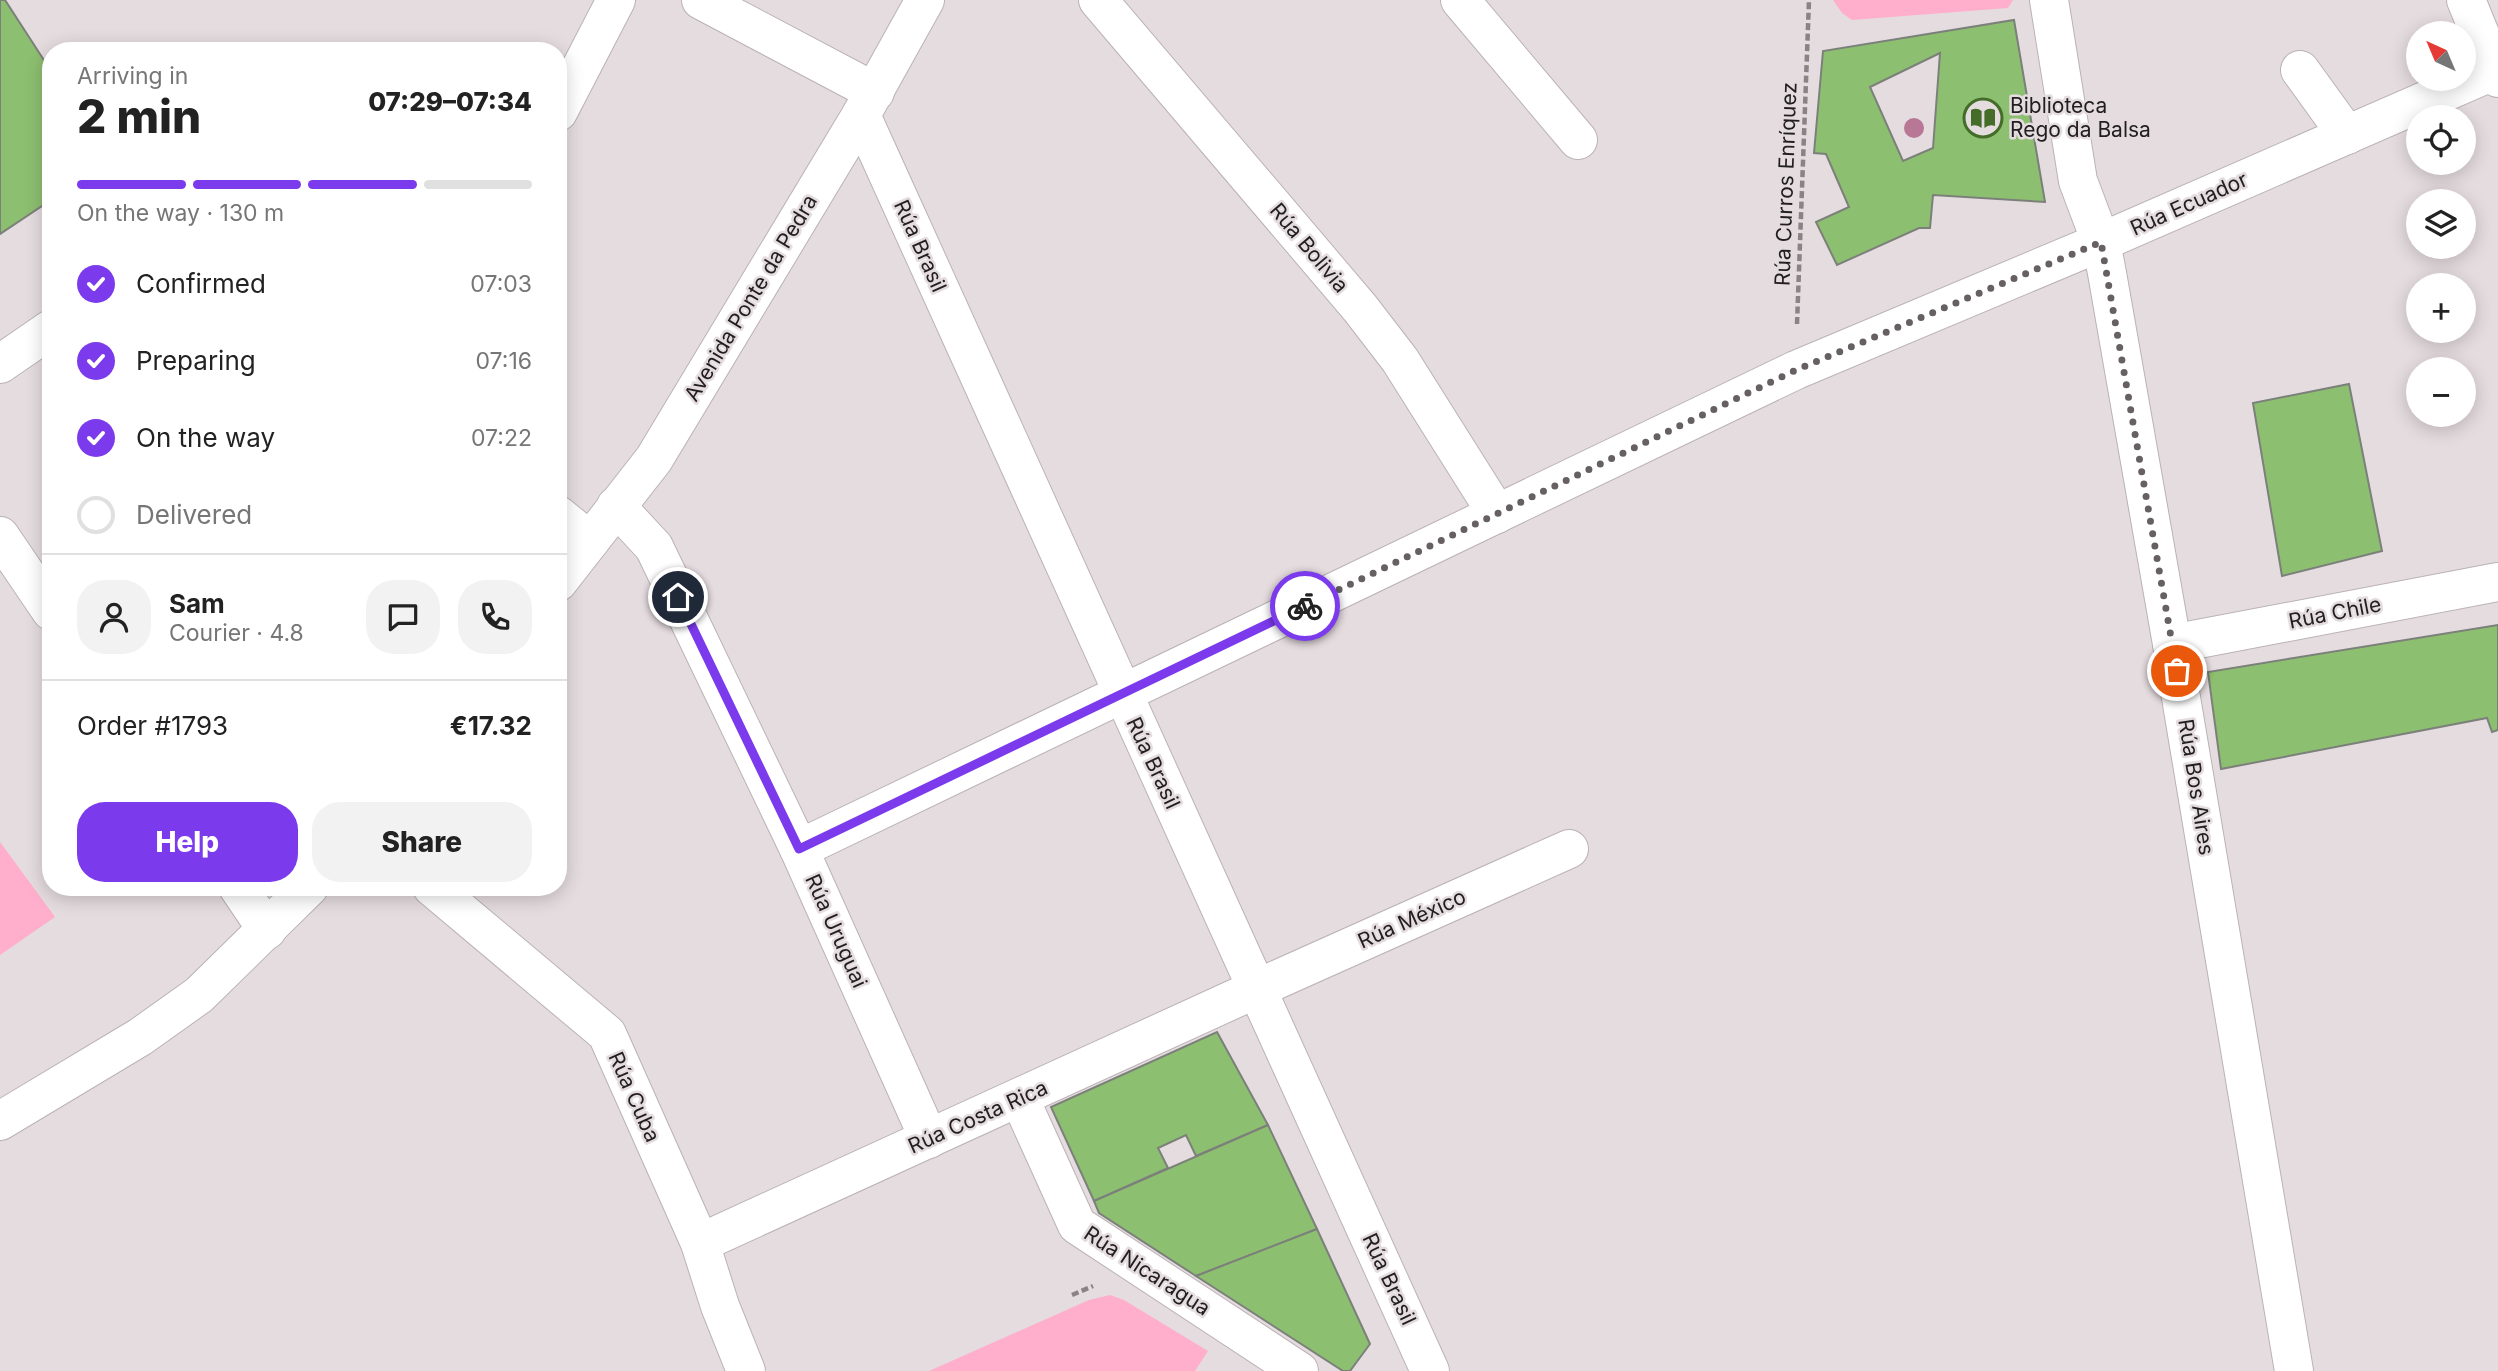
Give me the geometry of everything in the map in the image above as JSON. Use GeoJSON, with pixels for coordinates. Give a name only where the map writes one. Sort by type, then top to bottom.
{"type":"FeatureCollection","features":[{"type":"Feature","properties":{"kind":"street"},"geometry":{"type":"LineString","coordinates":[[567,95],[616,0]]}},
{"type":"Feature","properties":{"kind":"street"},"geometry":{"type":"LineString","coordinates":[[701,0],[868,104]]}},
{"type":"Feature","properties":{"kind":"street","name":"Avenida Ponte da Pedra"},"geometry":{"type":"LineString","coordinates":[[567,570],[654,459],[868,104],[925,0]]}},
{"type":"Feature","properties":{"kind":"street","name":"Rúa Bolivia"},"geometry":{"type":"LineString","coordinates":[[1098,0],[1360,308],[1400,360],[1497,514]]}},
{"type":"Feature","properties":{"kind":"street"},"geometry":{"type":"LineString","coordinates":[[1460,0],[1578,140]]}},
{"type":"Feature","properties":{"kind":"street","name":"Rúa Bos Aires"},"geometry":{"type":"LineString","coordinates":[[2049,0],[2078,181],[2101,242],[2172,644],[2294,1371]]}},
{"type":"Feature","properties":{"kind":"street"},"geometry":{"type":"LineString","coordinates":[[2466,0],[2497,73]]}},
{"type":"Feature","properties":{"kind":"street"},"geometry":{"type":"LineString","coordinates":[[2300,70],[2347,135]]}},
{"type":"Feature","properties":{"kind":"street","name":"Rúa Ecuador"},"geometry":{"type":"LineString","coordinates":[[799,849],[1796,370],[2497,73]]}},
{"type":"Feature","properties":{"kind":"street","name":"Rúa Brasil"},"geometry":{"type":"LineString","coordinates":[[868,104],[1122,694],[1430,1371]]}},
{"type":"Feature","properties":{"kind":"street"},"geometry":{"type":"LineString","coordinates":[[0,364],[42,335]]}},
{"type":"Feature","properties":{"kind":"street","name":"Rúa Uruguai"},"geometry":{"type":"LineString","coordinates":[[616,506],[654,547],[799,849],[929,1139]]}},
{"type":"Feature","properties":{"kind":"street"},"geometry":{"type":"LineString","coordinates":[[567,522],[590,541]]}},
{"type":"Feature","properties":{"kind":"street"},"geometry":{"type":"LineString","coordinates":[[0,536],[42,598]]}},
{"type":"Feature","properties":{"kind":"street","name":"Rúa Chile"},"geometry":{"type":"LineString","coordinates":[[2172,644],[2498,582]]}},
{"type":"Feature","properties":{"kind":"street","name":"Rúa México"},"geometry":{"type":"LineString","coordinates":[[1256,989],[1569,849]]}},
{"type":"Feature","properties":{"kind":"street"},"geometry":{"type":"LineString","coordinates":[[244,896],[267,930]]}},
{"type":"Feature","properties":{"kind":"street"},"geometry":{"type":"LineString","coordinates":[[0,1121],[150,1030],[199,995],[300,896]]}},
{"type":"Feature","properties":{"kind":"street","name":"Rúa Cuba"},"geometry":{"type":"LineString","coordinates":[[443,896],[607,1034],[700,1243],[720,1306],[746,1371]]}},
{"type":"Feature","properties":{"kind":"street","name":"Rúa Costa Rica"},"geometry":{"type":"LineString","coordinates":[[700,1243],[1256,989]]}},
{"type":"Feature","properties":{"kind":"street","name":"Rúa Nicaragua"},"geometry":{"type":"LineString","coordinates":[[1020,1099],[1077,1225],[1299,1371]]}},
{"type":"Feature","properties":{"kind":"path","name":"Rúa Curros Enríquez"},"geometry":{"type":"LineString","coordinates":[[1796,370],[1810,0]]}},
{"type":"Feature","properties":{"kind":"shaded area"},"geometry":{"type":"Polygon","coordinates":[[[1833,0],[2013,0],[2008,8],[1852,20],[1842,13],[1833,0]]]}},
{"type":"Feature","properties":{"kind":"shaded area"},"geometry":{"type":"Polygon","coordinates":[[[0,842],[55,917],[0,955],[0,842]]]}},
{"type":"Feature","properties":{"kind":"shaded area"},"geometry":{"type":"Polygon","coordinates":[[[1110,1295],[1124,1300],[1208,1351],[1195,1371],[929,1371],[1089,1300],[1110,1295]]]}},
{"type":"Feature","properties":{"kind":"building"},"geometry":{"type":"Polygon","coordinates":[[[0,0],[5,0],[42,57],[42,206],[0,234],[0,0]]]}},
{"type":"Feature","properties":{"kind":"building","name":"Biblioteca Rego da Balsa"},"geometry":{"type":"Polygon","coordinates":[[[2014,20],[2045,202],[1933,195],[1930,228],[1919,228],[1837,265],[1816,222],[1849,207],[1826,154],[1814,153],[1823,51],[2014,20]],[[1940,53],[1870,87],[1903,161],[1933,148],[1940,53]]]}},
{"type":"Feature","properties":{"kind":"building"},"geometry":{"type":"Polygon","coordinates":[[[2349,384],[2382,551],[2282,576],[2253,403],[2349,384]]]}},
{"type":"Feature","properties":{"kind":"building"},"geometry":{"type":"Polygon","coordinates":[[[2498,625],[2498,730],[2492,732],[2487,718],[2221,769],[2208,672],[2498,625]]]}},
{"type":"Feature","properties":{"kind":"building"},"geometry":{"type":"Polygon","coordinates":[[[1217,1032],[1268,1125],[1196,1156],[1186,1135],[1158,1148],[1168,1168],[1094,1201],[1051,1107],[1217,1032]]]}},
{"type":"Feature","properties":{"kind":"building"},"geometry":{"type":"Polygon","coordinates":[[[1268,1125],[1317,1229],[1196,1276],[1099,1213],[1094,1201],[1268,1125]]]}},
{"type":"Feature","properties":{"kind":"building"},"geometry":{"type":"Polygon","coordinates":[[[1317,1229],[1370,1344],[1350,1371],[1343,1371],[1196,1276],[1317,1229]]]}},
{"type":"Feature","properties":{"kind":"way so far"},"geometry":{"type":"LineString","coordinates":[[1305,606],[1796,370],[2101,242],[2177,671]]}},
{"type":"Feature","properties":{"kind":"place","name":"Biblioteca Rego da Balsa"},"geometry":{"type":"Point","coordinates":[1983,118]}},
{"type":"Feature","properties":{"kind":"route"},"geometry":{"type":"LineString","coordinates":[[678,597],[799,849],[1305,606]]}}]}
